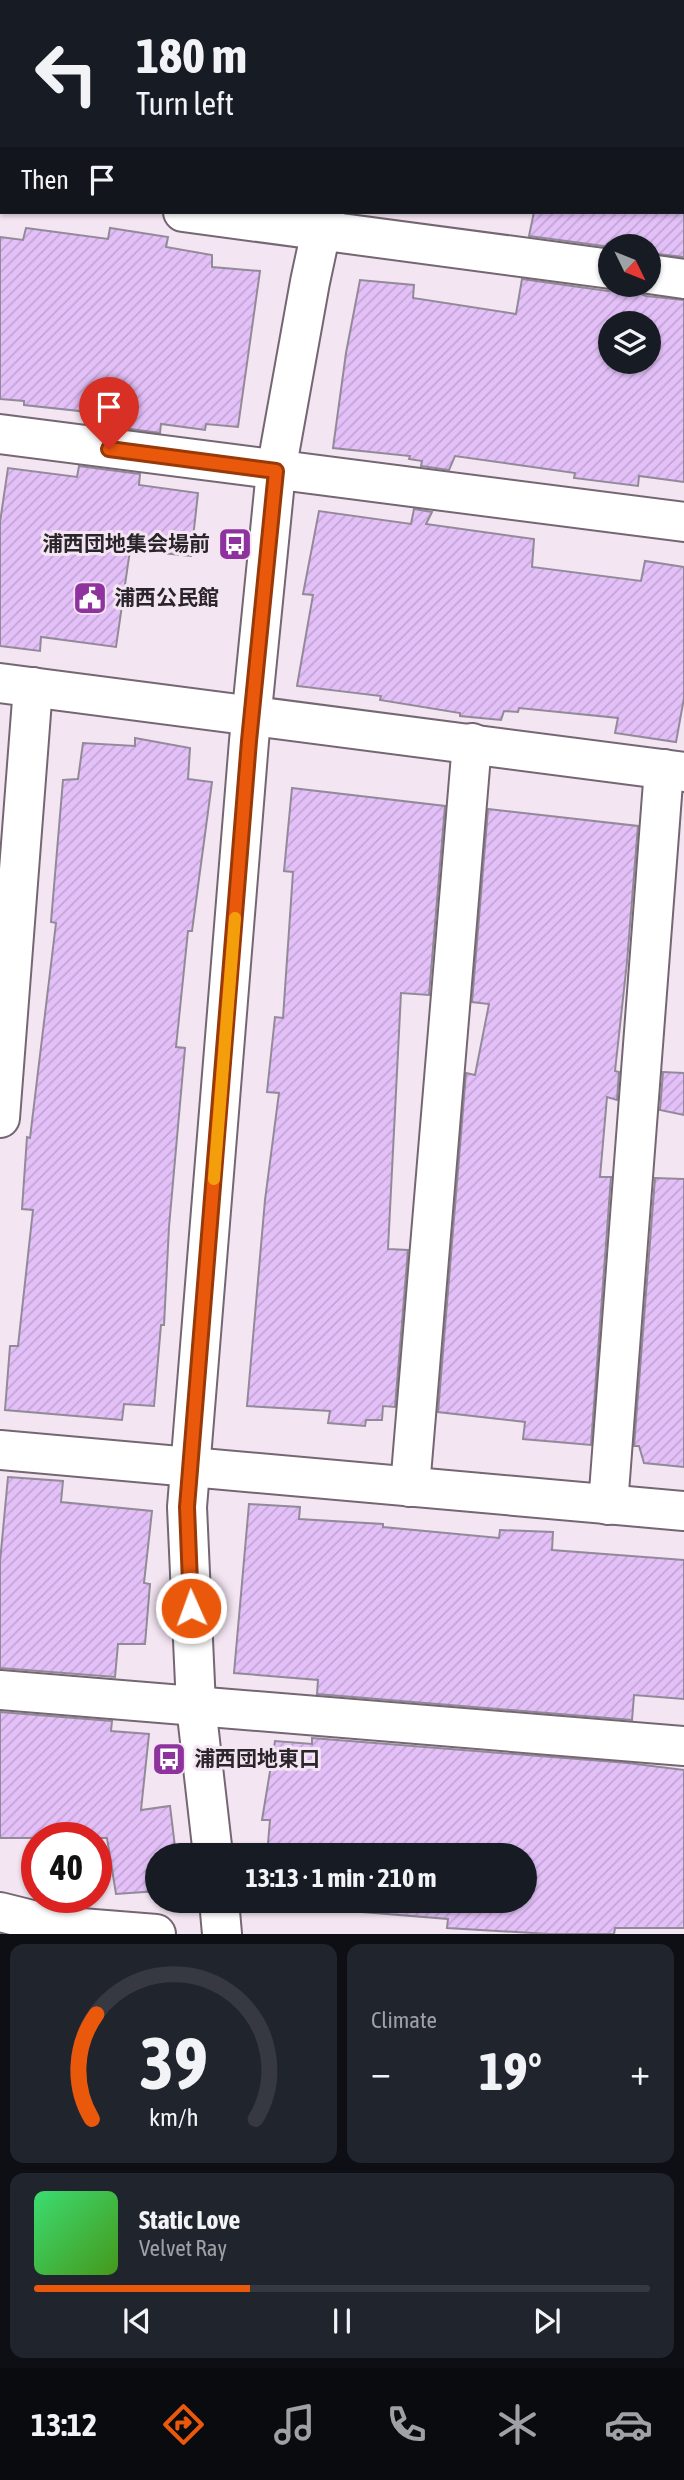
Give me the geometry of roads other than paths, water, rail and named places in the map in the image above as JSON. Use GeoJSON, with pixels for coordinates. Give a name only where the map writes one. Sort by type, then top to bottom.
{"type":"FeatureCollection","features":[{"type":"Feature","properties":{"kind":"street"},"geometry":{"type":"LineString","coordinates":[[214,214],[323,221],[598,267]]}},
{"type":"Feature","properties":{"kind":"street"},"geometry":{"type":"LineString","coordinates":[[212,1843],[196,1706],[187,1507],[251,717],[276,471],[323,221]]}},
{"type":"Feature","properties":{"kind":"street"},"geometry":{"type":"LineString","coordinates":[[662,276],[684,279]]}},
{"type":"Feature","properties":{"kind":"street"},"geometry":{"type":"LineString","coordinates":[[0,434],[684,522]]}},
{"type":"Feature","properties":{"kind":"street"},"geometry":{"type":"LineString","coordinates":[[0,1118],[16,685],[674,770],[608,1504]]}},
{"type":"Feature","properties":{"kind":"street"},"geometry":{"type":"LineString","coordinates":[[410,1487],[472,743]]}},
{"type":"Feature","properties":{"kind":"street"},"geometry":{"type":"LineString","coordinates":[[0,1450],[684,1511]]}},
{"type":"Feature","properties":{"kind":"street"},"geometry":{"type":"LineString","coordinates":[[0,1690],[684,1746]]}},
{"type":"Feature","properties":{"kind":"street"},"geometry":{"type":"LineString","coordinates":[[0,1912],[57,1926],[156,1934]]}},
{"type":"Feature","properties":{"kind":"street"},"geometry":{"type":"LineString","coordinates":[[220,1913],[222,1934]]}},
{"type":"Feature","properties":{"kind":"place","name":"浦西団地集会場前"},"geometry":{"type":"Point","coordinates":[235,544]}},
{"type":"Feature","properties":{"kind":"place","name":"浦西公民館"},"geometry":{"type":"Point","coordinates":[90,598]}},
{"type":"Feature","properties":{"kind":"place","name":"浦西団地東口"},"geometry":{"type":"Point","coordinates":[169,1759]}}]}
